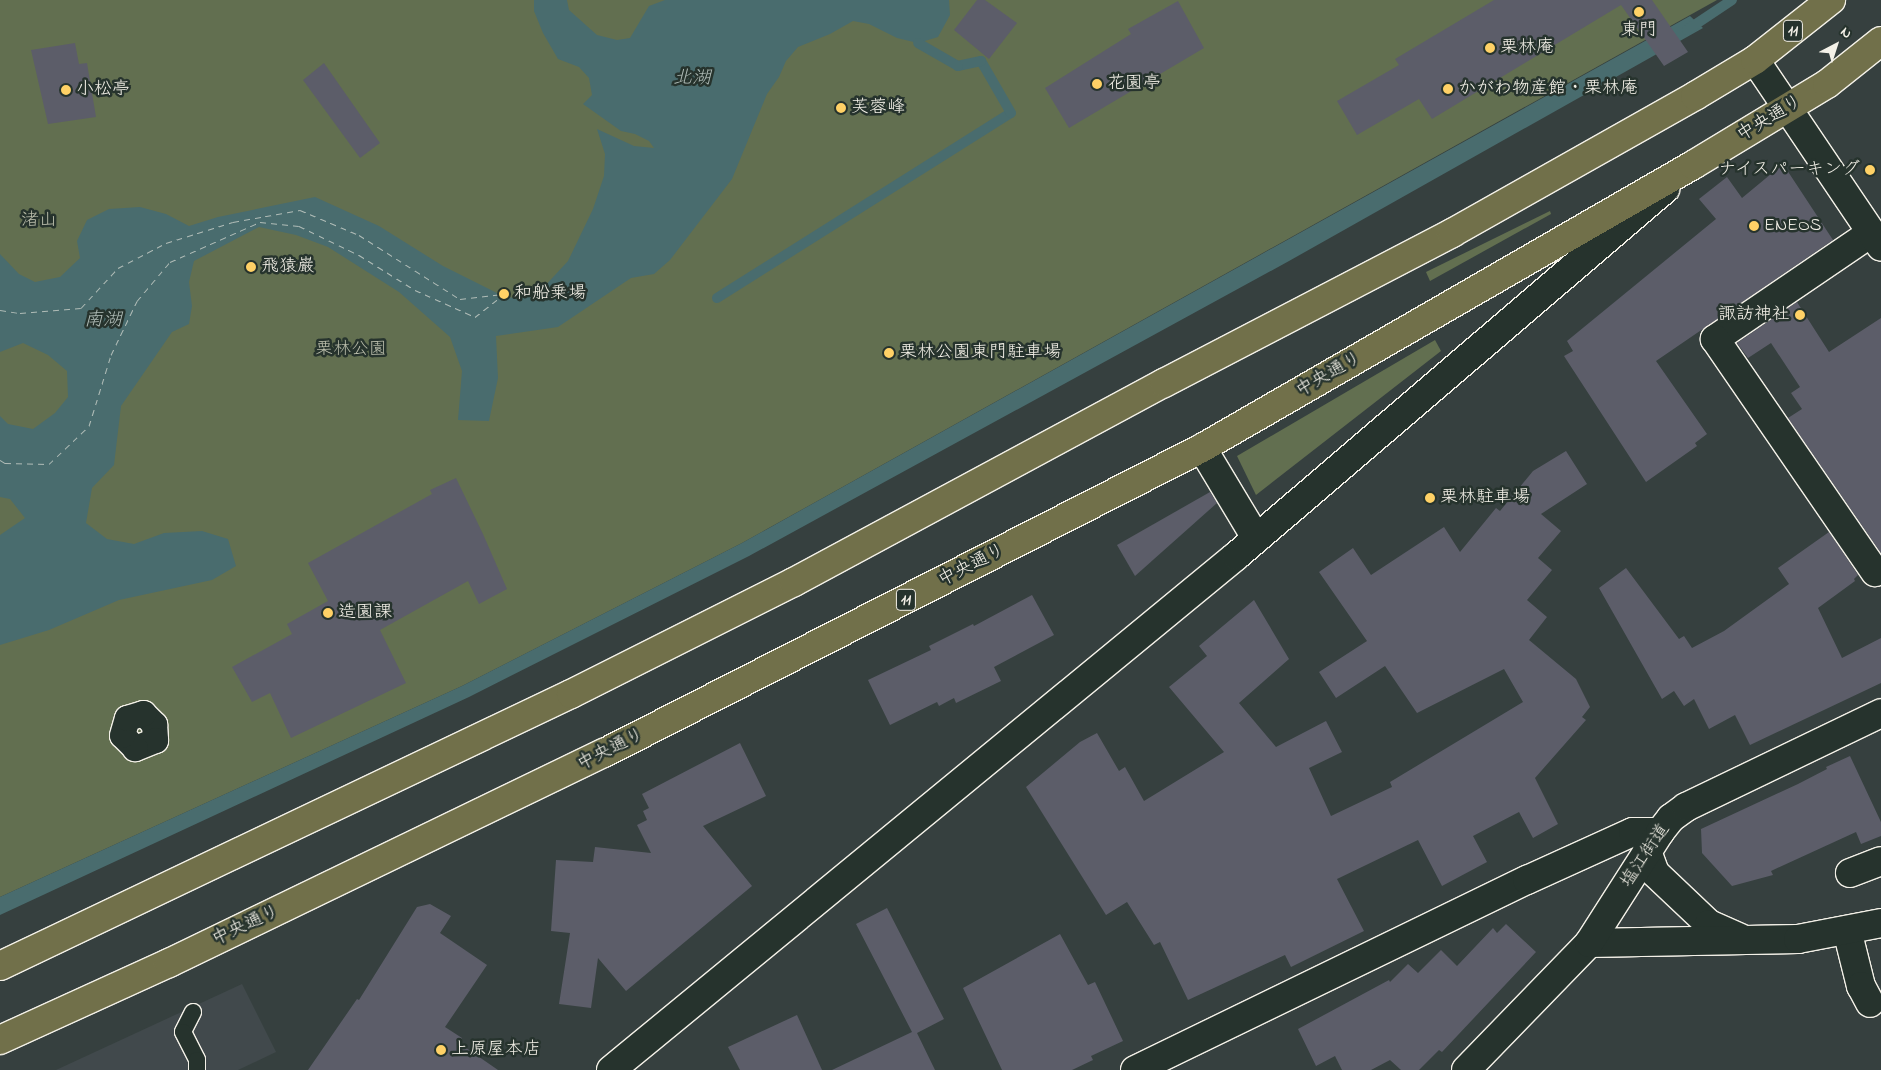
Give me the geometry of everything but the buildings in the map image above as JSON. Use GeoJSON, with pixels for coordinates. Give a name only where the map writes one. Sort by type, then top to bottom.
{"type":"FeatureCollection","features":[{"type":"Feature","properties":{"kind":"highway","name":"11"},"geometry":{"type":"LineString","coordinates":[[0,966],[571,694],[794,582],[1164,383],[1452,233],[1695,96],[1755,60],[1831,0]]}},
{"type":"Feature","properties":{"kind":"highway","name":"中央通り"},"geometry":{"type":"LineString","coordinates":[[0,1040],[168,963],[604,754],[1202,448],[1693,165],[1827,84],[1881,41]]}},
{"type":"Feature","properties":{"kind":"street"},"geometry":{"type":"LineString","coordinates":[[1755,60],[1786,109],[1876,240],[1714,339],[1874,572]]}},
{"type":"Feature","properties":{"kind":"street"},"geometry":{"type":"LineString","coordinates":[[611,1070],[1256,538],[1693,165]]}},
{"type":"Feature","properties":{"kind":"street"},"geometry":{"type":"LineString","coordinates":[[1202,448],[1256,538]]}},
{"type":"Feature","properties":{"kind":"street","name":"塩江街道"},"geometry":{"type":"LineString","coordinates":[[1466,1070],[1589,943],[1653,842],[1671,818],[1686,807],[1881,713]]}},
{"type":"Feature","properties":{"kind":"street"},"geometry":{"type":"LineString","coordinates":[[1135,1070],[1527,880],[1633,832],[1653,842],[1655,873],[1709,924],[1744,940]]}},
{"type":"Feature","properties":{"kind":"street"},"geometry":{"type":"LineString","coordinates":[[1850,872],[1881,861]]}},
{"type":"Feature","properties":{"kind":"street"},"geometry":{"type":"LineString","coordinates":[[1589,943],[1798,939],[1881,923]]}},
{"type":"Feature","properties":{"kind":"street"},"geometry":{"type":"LineString","coordinates":[[1847,930],[1861,986],[1870,1003]]}},
{"type":"Feature","properties":{"kind":"lane"},"geometry":{"type":"LineString","coordinates":[[193,1012],[183,1032],[197,1060],[197,1070]]}},
{"type":"Feature","properties":{"kind":"shaded area"},"geometry":{"type":"Polygon","coordinates":[[[242,984],[276,1052],[238,1070],[56,1070],[242,984]]]}},
{"type":"Feature","properties":{"kind":"green space","name":"栗林公園"},"geometry":{"type":"Polygon","coordinates":[[[0,0],[1717,0],[742,543],[462,686],[0,897],[0,0]]]}},
{"type":"Feature","properties":{"kind":"green space"},"geometry":{"type":"Polygon","coordinates":[[[1550,211],[1551,214],[1430,281],[1426,272],[1550,211]]]}},
{"type":"Feature","properties":{"kind":"green space"},"geometry":{"type":"Polygon","coordinates":[[[1435,340],[1441,351],[1256,495],[1237,456],[1435,340]]]}},
{"type":"Feature","properties":{"kind":"water"},"geometry":{"type":"Polygon","coordinates":[[[534,0],[567,0],[569,10],[597,35],[617,40],[630,38],[649,6],[665,0],[949,0],[950,15],[938,37],[918,43],[897,38],[869,24],[853,21],[830,34],[798,47],[786,61],[779,77],[767,94],[732,179],[670,260],[654,274],[631,278],[558,327],[496,336],[498,378],[489,421],[458,420],[462,371],[450,337],[399,292],[328,247],[296,235],[259,227],[194,261],[189,282],[192,306],[189,324],[172,332],[121,406],[114,465],[92,488],[86,523],[107,539],[134,544],[164,533],[202,531],[228,539],[236,566],[212,580],[119,600],[49,630],[0,645],[0,535],[25,518],[10,499],[0,497],[0,416],[8,424],[33,429],[55,413],[68,397],[67,371],[48,355],[23,343],[0,352],[0,254],[19,274],[35,282],[60,277],[80,258],[77,241],[87,220],[109,209],[140,207],[166,214],[189,226],[218,217],[315,197],[379,226],[443,266],[503,296],[519,299],[543,288],[568,261],[593,209],[604,176],[605,154],[597,129],[634,146],[654,148],[649,141],[635,134],[621,131],[583,104],[592,95],[589,78],[579,67],[558,59],[543,33],[534,11],[534,0]]]}},
{"type":"Feature","properties":{"kind":"water"},"geometry":{"type":"Polygon","coordinates":[[[1690,16],[1703,28],[1289,261],[749,556],[469,697],[0,915],[0,897],[462,686],[742,543],[1690,16]]]}},
{"type":"Feature","properties":{"kind":"waterway"},"geometry":{"type":"LineString","coordinates":[[1687,30],[1732,0]]}},
{"type":"Feature","properties":{"kind":"waterway"},"geometry":{"type":"LineString","coordinates":[[717,298],[1011,113],[981,61],[958,66],[918,43]]}},
{"type":"Feature","properties":{"kind":"ferry route"},"geometry":{"type":"LineString","coordinates":[[0,310],[20,313],[81,308],[118,268],[166,243],[233,222],[300,210],[359,235],[460,299],[503,294]]}},
{"type":"Feature","properties":{"kind":"ferry route"},"geometry":{"type":"LineString","coordinates":[[0,460],[5,463],[49,464],[89,426],[111,355],[137,301],[170,262],[260,222],[299,226],[359,255],[415,290],[475,317],[504,294]]}},
{"type":"Feature","properties":{"kind":"place","name":"東門"},"geometry":{"type":"Point","coordinates":[1639,12]}},
{"type":"Feature","properties":{"kind":"place","name":"栗林庵"},"geometry":{"type":"Point","coordinates":[1490,48]}},
{"type":"Feature","properties":{"kind":"place","name":"花園亭"},"geometry":{"type":"Point","coordinates":[1097,84]}},
{"type":"Feature","properties":{"kind":"place","name":"かがわ物産館・栗林庵"},"geometry":{"type":"Point","coordinates":[1448,89]}},
{"type":"Feature","properties":{"kind":"place","name":"小松亭"},"geometry":{"type":"Point","coordinates":[66,90]}},
{"type":"Feature","properties":{"kind":"place","name":"芙蓉峰"},"geometry":{"type":"Point","coordinates":[841,108]}},
{"type":"Feature","properties":{"kind":"place","name":"ナイスパーキング"},"geometry":{"type":"Point","coordinates":[1870,170]}},
{"type":"Feature","properties":{"kind":"place","name":"ENEOS"},"geometry":{"type":"Point","coordinates":[1754,226]}},
{"type":"Feature","properties":{"kind":"place","name":"飛猿巌"},"geometry":{"type":"Point","coordinates":[251,267]}},
{"type":"Feature","properties":{"kind":"place","name":"和船乗場"},"geometry":{"type":"Point","coordinates":[504,294]}},
{"type":"Feature","properties":{"kind":"place","name":"諏訪神社"},"geometry":{"type":"Point","coordinates":[1800,315]}},
{"type":"Feature","properties":{"kind":"place","name":"栗林公園東門駐車場"},"geometry":{"type":"Point","coordinates":[889,353]}},
{"type":"Feature","properties":{"kind":"place","name":"栗林駐車場"},"geometry":{"type":"Point","coordinates":[1430,498]}},
{"type":"Feature","properties":{"kind":"place","name":"造園課"},"geometry":{"type":"Point","coordinates":[328,613]}},
{"type":"Feature","properties":{"kind":"place","name":"上原屋本店"},"geometry":{"type":"Point","coordinates":[441,1050]}},
{"type":"Feature","properties":{"kind":"water label","name":"北湖"},"geometry":{"type":"Point","coordinates":[692,79]}},
{"type":"Feature","properties":{"kind":"water label","name":"南湖"},"geometry":{"type":"Point","coordinates":[103,321]}},
{"type":"Feature","properties":{"kind":"park label","name":"渚山"},"geometry":{"type":"Point","coordinates":[39,221]}}]}
